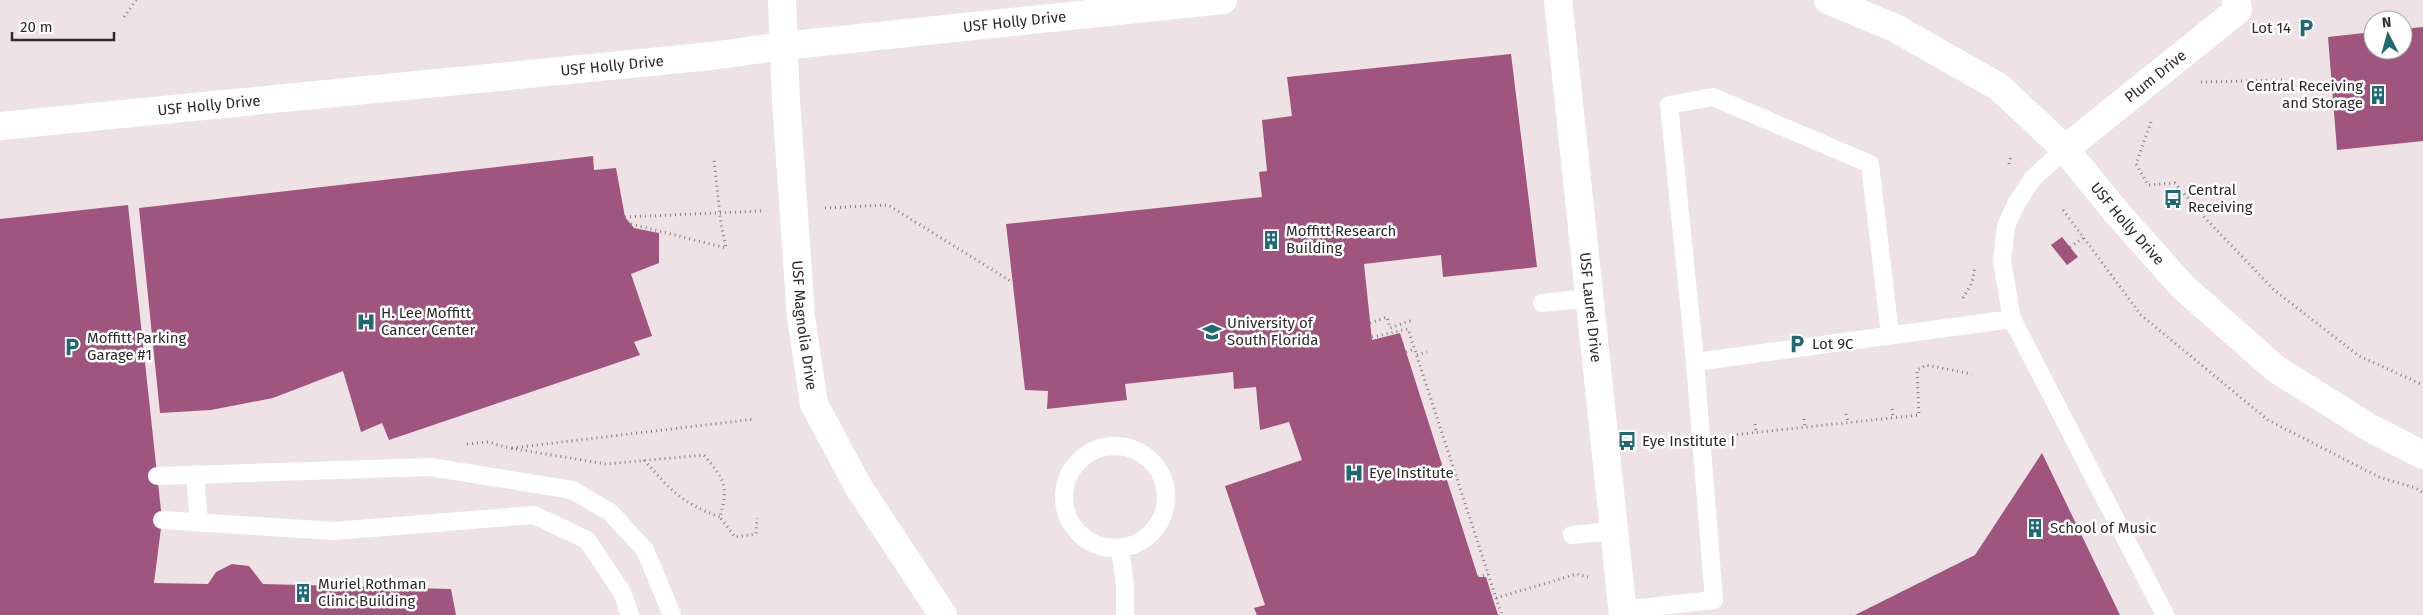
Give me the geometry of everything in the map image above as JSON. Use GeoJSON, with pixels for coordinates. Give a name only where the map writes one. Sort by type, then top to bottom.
{"type":"FeatureCollection","features":[{"type":"Feature","properties":{"kind":"street","name":"USF Magnolia Drive"},"geometry":{"type":"LineString","coordinates":[[782,0],[783,46],[801,317],[814,404],[859,488],[943,615]]}},
{"type":"Feature","properties":{"kind":"street","name":"USF Holly Drive"},"geometry":{"type":"LineString","coordinates":[[0,126],[712,56],[783,46],[1223,0]]}},
{"type":"Feature","properties":{"kind":"street","name":"USF Laurel Drive"},"geometry":{"type":"LineString","coordinates":[[1558,0],[1622,613]]}},
{"type":"Feature","properties":{"kind":"street","name":"USF Holly Drive"},"geometry":{"type":"LineString","coordinates":[[1828,0],[1895,28],[1999,86],[2065,150],[2117,213],[2183,287],[2276,370],[2370,428],[2423,455]]}},
{"type":"Feature","properties":{"kind":"street","name":"Plum Drive"},"geometry":{"type":"LineString","coordinates":[[2065,150],[2242,3]]}},
{"type":"Feature","properties":{"kind":"lane"},"geometry":{"type":"LineString","coordinates":[[1622,613],[1714,600],[1695,362],[1669,105],[1713,97],[1870,164],[1890,334]]}},
{"type":"Feature","properties":{"kind":"lane"},"geometry":{"type":"LineString","coordinates":[[2065,150],[2033,178],[2016,204],[2006,226],[2002,261],[2012,319],[2165,615]]}},
{"type":"Feature","properties":{"kind":"lane"},"geometry":{"type":"LineString","coordinates":[[1542,303],[1589,298]]}},
{"type":"Feature","properties":{"kind":"lane"},"geometry":{"type":"LineString","coordinates":[[1695,362],[1890,334],[2012,319]]}},
{"type":"Feature","properties":{"kind":"lane"},"geometry":{"type":"LineString","coordinates":[[1118,446],[1135,450],[1157,466],[1165,482],[1166,507],[1158,526],[1142,542],[1120,549],[1091,544],[1074,528],[1065,510],[1064,491],[1067,477],[1086,455],[1102,448],[1118,446]]}},
{"type":"Feature","properties":{"kind":"lane"},"geometry":{"type":"LineString","coordinates":[[157,476],[430,468],[572,490],[610,512],[645,550],[672,615]]}},
{"type":"Feature","properties":{"kind":"lane"},"geometry":{"type":"LineString","coordinates":[[196,474],[199,522]]}},
{"type":"Feature","properties":{"kind":"lane"},"geometry":{"type":"LineString","coordinates":[[162,520],[334,531],[534,515],[587,540],[622,592],[630,615]]}},
{"type":"Feature","properties":{"kind":"lane"},"geometry":{"type":"LineString","coordinates":[[1572,535],[1613,531]]}},
{"type":"Feature","properties":{"kind":"lane"},"geometry":{"type":"LineString","coordinates":[[1120,549],[1125,584],[1126,615]]}},
{"type":"Feature","properties":{"kind":"path"},"geometry":{"type":"LineString","coordinates":[[124,17],[136,0]]}},
{"type":"Feature","properties":{"kind":"path"},"geometry":{"type":"LineString","coordinates":[[2193,82],[2285,80]]}},
{"type":"Feature","properties":{"kind":"path"},"geometry":{"type":"LineString","coordinates":[[2153,115],[2136,164],[2148,185],[2175,183],[2205,218],[2274,290],[2359,356],[2423,385]]}},
{"type":"Feature","properties":{"kind":"path"},"geometry":{"type":"LineString","coordinates":[[631,224],[726,248],[721,224],[714,160]]}},
{"type":"Feature","properties":{"kind":"path"},"geometry":{"type":"LineString","coordinates":[[2063,210],[2141,316],[2268,420],[2379,477],[2416,488],[2423,493]]}},
{"type":"Feature","properties":{"kind":"path"},"geometry":{"type":"LineString","coordinates":[[2070,247],[2083,238]]}},
{"type":"Feature","properties":{"kind":"path"},"geometry":{"type":"LineString","coordinates":[[1370,323],[1387,317],[1390,328],[1413,320]]}},
{"type":"Feature","properties":{"kind":"path"},"geometry":{"type":"LineString","coordinates":[[1372,337],[1408,329],[1502,615]]}},
{"type":"Feature","properties":{"kind":"path"},"geometry":{"type":"LineString","coordinates":[[1406,352],[1415,349]]}},
{"type":"Feature","properties":{"kind":"path"},"geometry":{"type":"LineString","coordinates":[[1417,355],[1427,352]]}},
{"type":"Feature","properties":{"kind":"path"},"geometry":{"type":"LineString","coordinates":[[1732,435],[1919,415],[1917,370],[1926,365],[1972,374]]}},
{"type":"Feature","properties":{"kind":"path"},"geometry":{"type":"LineString","coordinates":[[1892,409],[1893,418]]}},
{"type":"Feature","properties":{"kind":"path"},"geometry":{"type":"LineString","coordinates":[[1846,414],[1848,422]]}},
{"type":"Feature","properties":{"kind":"path"},"geometry":{"type":"LineString","coordinates":[[509,448],[755,418]]}},
{"type":"Feature","properties":{"kind":"path"},"geometry":{"type":"LineString","coordinates":[[1804,419],[1805,427]]}},
{"type":"Feature","properties":{"kind":"path"},"geometry":{"type":"LineString","coordinates":[[1755,424],[1756,432]]}},
{"type":"Feature","properties":{"kind":"path"},"geometry":{"type":"LineString","coordinates":[[430,468],[447,450],[463,445],[488,442],[509,448],[606,464],[704,455],[719,473],[726,494],[720,517]]}},
{"type":"Feature","properties":{"kind":"path"},"geometry":{"type":"LineString","coordinates":[[644,460],[680,496],[694,507],[720,517],[734,537],[756,534],[757,518]]}},
{"type":"Feature","properties":{"kind":"path"},"geometry":{"type":"LineString","coordinates":[[1478,577],[1488,574]]}},
{"type":"Feature","properties":{"kind":"path"},"geometry":{"type":"LineString","coordinates":[[1496,598],[1577,574],[1589,577],[1590,586]]}},
{"type":"Feature","properties":{"kind":"building","name":"Central Receiving and Storage"},"geometry":{"type":"Polygon","coordinates":[[[2423,27],[2423,141],[2337,150],[2328,37],[2363,33],[2363,60],[2413,60],[2413,28],[2423,27]]]}},
{"type":"Feature","properties":{"kind":"building","name":"Moffitt Research Building"},"geometry":{"type":"Polygon","coordinates":[[[1511,54],[1537,267],[1443,277],[1441,255],[1364,264],[1372,340],[1400,333],[1478,577],[1486,577],[1498,615],[1257,615],[1254,608],[1265,605],[1225,486],[1302,460],[1289,422],[1260,430],[1256,387],[1234,389],[1233,372],[1125,384],[1127,400],[1047,409],[1048,391],[1025,390],[1006,224],[1262,197],[1259,172],[1267,171],[1262,120],[1292,116],[1287,77],[1511,54]]]}},
{"type":"Feature","properties":{"kind":"building"},"geometry":{"type":"Polygon","coordinates":[[[593,156],[594,170],[616,168],[625,217],[634,228],[659,233],[659,263],[631,274],[652,336],[634,342],[640,355],[389,440],[382,423],[361,432],[343,371],[273,398],[211,410],[160,413],[139,208],[593,156]]]}},
{"type":"Feature","properties":{"kind":"building","name":"Moffitt Parking Garage #1"},"geometry":{"type":"Polygon","coordinates":[[[128,205],[162,520],[154,583],[208,584],[216,572],[232,564],[249,566],[263,584],[451,589],[456,615],[0,615],[0,219],[128,205]]]}},
{"type":"Feature","properties":{"kind":"building"},"geometry":{"type":"Polygon","coordinates":[[[2062,237],[2078,257],[2067,265],[2051,245],[2062,237]]]}},
{"type":"Feature","properties":{"kind":"building","name":"School of Music"},"geometry":{"type":"Polygon","coordinates":[[[2042,453],[2120,615],[1855,615],[1975,555],[2042,453]]]}},
{"type":"Feature","properties":{"kind":"place","name":"Lot 14"},"geometry":{"type":"Point","coordinates":[2306,28]}},
{"type":"Feature","properties":{"kind":"place","name":"Central Receiving and Storage"},"geometry":{"type":"Point","coordinates":[2378,95]}},
{"type":"Feature","properties":{"kind":"place","name":"Central Receiving"},"geometry":{"type":"Point","coordinates":[2173,199]}},
{"type":"Feature","properties":{"kind":"place","name":"Moffitt Research Building"},"geometry":{"type":"Point","coordinates":[1271,240]}},
{"type":"Feature","properties":{"kind":"place","name":"H. Lee Moffitt Cancer Center"},"geometry":{"type":"Point","coordinates":[366,322]}},
{"type":"Feature","properties":{"kind":"place","name":"University of South Florida"},"geometry":{"type":"Point","coordinates":[1212,332]}},
{"type":"Feature","properties":{"kind":"place","name":"Lot 9C"},"geometry":{"type":"Point","coordinates":[1797,344]}},
{"type":"Feature","properties":{"kind":"place","name":"Moffitt Parking Garage #1"},"geometry":{"type":"Point","coordinates":[72,347]}},
{"type":"Feature","properties":{"kind":"place","name":"Eye Institute I"},"geometry":{"type":"Point","coordinates":[1627,441]}},
{"type":"Feature","properties":{"kind":"place","name":"Eye Institute"},"geometry":{"type":"Point","coordinates":[1354,473]}},
{"type":"Feature","properties":{"kind":"place","name":"School of Music"},"geometry":{"type":"Point","coordinates":[2035,528]}},
{"type":"Feature","properties":{"kind":"place","name":"Muriel Rothman Clinic Building"},"geometry":{"type":"Point","coordinates":[303,593]}}]}
